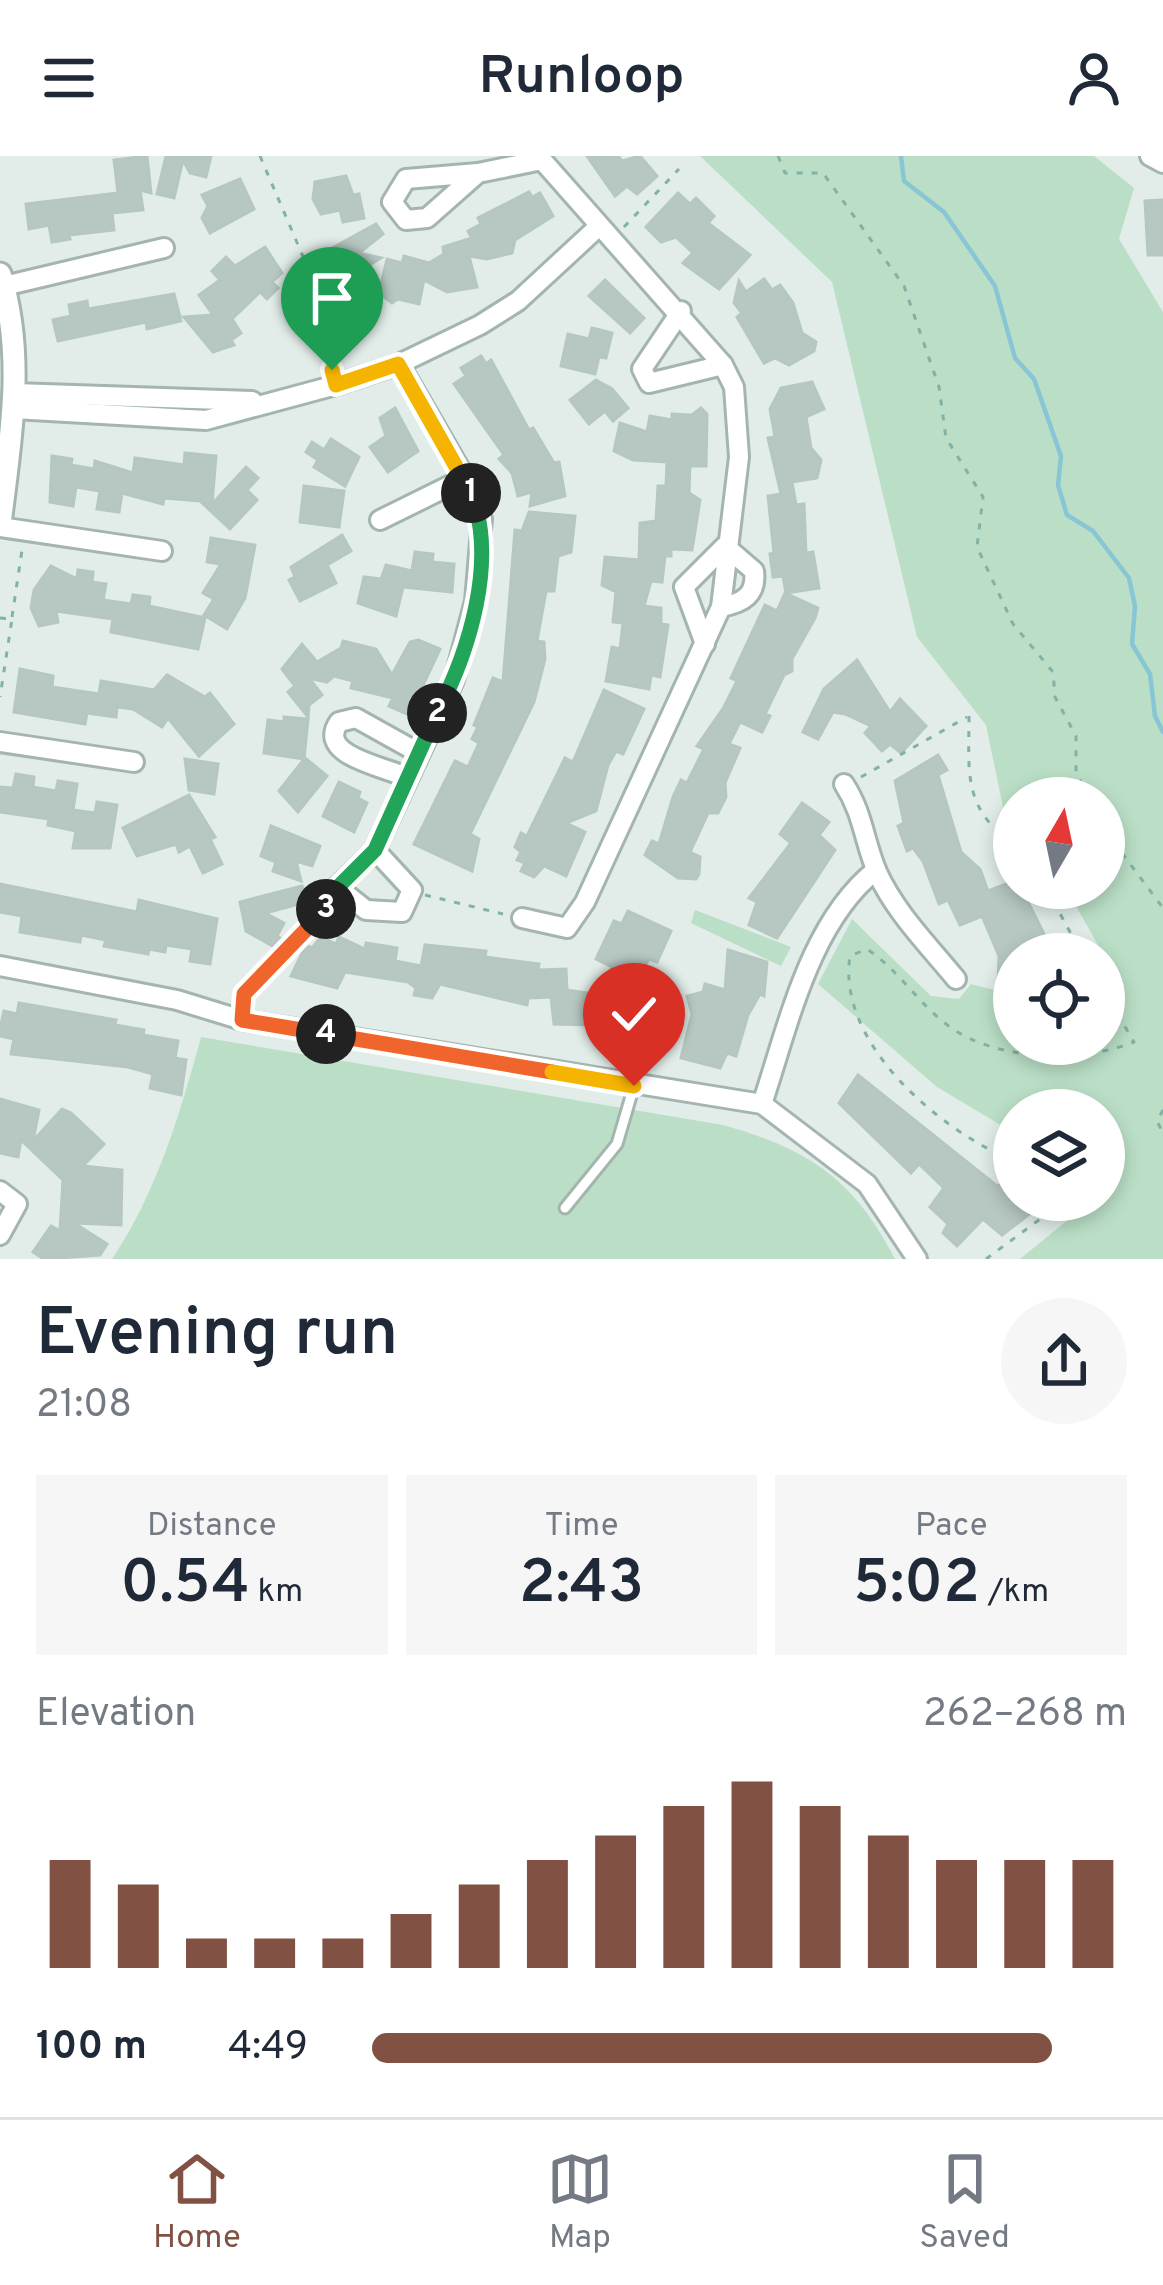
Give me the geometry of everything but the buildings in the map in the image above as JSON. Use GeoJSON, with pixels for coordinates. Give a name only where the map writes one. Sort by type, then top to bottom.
{"type":"FeatureCollection","features":[{"type":"Feature","properties":{"kind":"street"},"geometry":{"type":"LineString","coordinates":[[1150,156],[1163,163]]}},
{"type":"Feature","properties":{"kind":"street"},"geometry":{"type":"LineString","coordinates":[[478,173],[542,160],[604,235],[681,311],[723,364],[734,387],[740,457],[725,546],[721,607],[585,902],[567,928],[522,918]]}},
{"type":"Feature","properties":{"kind":"street"},"geometry":{"type":"LineString","coordinates":[[15,401],[206,420],[336,385],[398,364],[518,302],[604,235]]}},
{"type":"Feature","properties":{"kind":"street"},"geometry":{"type":"LineString","coordinates":[[162,550],[0,525],[15,401],[2,280],[164,248]]}},
{"type":"Feature","properties":{"kind":"street"},"geometry":{"type":"LineString","coordinates":[[681,311],[641,368],[649,383],[723,364]]}},
{"type":"Feature","properties":{"kind":"street"},"geometry":{"type":"LineString","coordinates":[[375,850],[412,890],[403,912],[366,910],[338,887],[375,850],[416,752],[454,680],[472,622],[482,519],[465,478],[398,364]]}},
{"type":"Feature","properties":{"kind":"street"},"geometry":{"type":"LineString","coordinates":[[380,520],[465,478]]}},
{"type":"Feature","properties":{"kind":"street"},"geometry":{"type":"LineString","coordinates":[[721,607],[745,599],[755,584],[754,571],[725,546]]}},
{"type":"Feature","properties":{"kind":"street"},"geometry":{"type":"LineString","coordinates":[[705,644],[684,587],[725,546]]}},
{"type":"Feature","properties":{"kind":"street"},"geometry":{"type":"LineString","coordinates":[[406,777],[342,753],[333,744],[332,732],[344,719],[356,718],[416,752]]}},
{"type":"Feature","properties":{"kind":"street"},"geometry":{"type":"LineString","coordinates":[[0,742],[134,762]]}},
{"type":"Feature","properties":{"kind":"street"},"geometry":{"type":"LineString","coordinates":[[844,784],[862,811],[876,870],[897,908],[956,980]]}},
{"type":"Feature","properties":{"kind":"street"},"geometry":{"type":"LineString","coordinates":[[762,1104],[824,938],[853,888],[876,870]]}},
{"type":"Feature","properties":{"kind":"street"},"geometry":{"type":"LineString","coordinates":[[0,966],[177,1000],[242,1020],[762,1104],[867,1184],[917,1259]]}},
{"type":"Feature","properties":{"kind":"street"},"geometry":{"type":"LineString","coordinates":[[0,1191],[15,1198],[17,1210],[0,1235]]}},
{"type":"Feature","properties":{"kind":"lane"},"geometry":{"type":"LineString","coordinates":[[565,1208],[617,1144],[634,1086]]}},
{"type":"Feature","properties":{"kind":"path"},"geometry":{"type":"LineString","coordinates":[[260,156],[325,308],[321,346],[336,385]]}},
{"type":"Feature","properties":{"kind":"path"},"geometry":{"type":"LineString","coordinates":[[778,156],[785,172],[823,173],[904,286],[939,387],[946,438],[983,497],[977,548],[1012,624],[1053,672],[1055,697],[1076,736],[1079,777]]}},
{"type":"Feature","properties":{"kind":"path"},"geometry":{"type":"LineString","coordinates":[[604,235],[680,169]]}},
{"type":"Feature","properties":{"kind":"path"},"geometry":{"type":"LineString","coordinates":[[0,698],[25,530]]}},
{"type":"Feature","properties":{"kind":"path"},"geometry":{"type":"LineString","coordinates":[[0,618],[12,619]]}},
{"type":"Feature","properties":{"kind":"path"},"geometry":{"type":"LineString","coordinates":[[844,784],[969,716],[968,785],[993,827]]}},
{"type":"Feature","properties":{"kind":"path"},"geometry":{"type":"LineString","coordinates":[[1125,857],[1163,908]]}},
{"type":"Feature","properties":{"kind":"path"},"geometry":{"type":"LineString","coordinates":[[242,1020],[244,994],[332,903],[338,887]]}},
{"type":"Feature","properties":{"kind":"path"},"geometry":{"type":"LineString","coordinates":[[412,890],[450,904],[522,918]]}},
{"type":"Feature","properties":{"kind":"path"},"geometry":{"type":"LineString","coordinates":[[993,1046],[949,1027],[867,949],[850,956],[847,977],[854,1001],[904,1090],[993,1151]]}},
{"type":"Feature","properties":{"kind":"path"},"geometry":{"type":"LineString","coordinates":[[1163,1110],[1156,1121],[1163,1133]]}},
{"type":"Feature","properties":{"kind":"path"},"geometry":{"type":"LineString","coordinates":[[986,1259],[1038,1221]]}},
{"type":"Feature","properties":{"kind":"green space"},"geometry":{"type":"Polygon","coordinates":[[[700,156],[1094,156],[1134,188],[1119,239],[1163,312],[1163,1259],[1020,1259],[1066,1221],[1125,1221],[1125,1089],[993,1089],[993,1120],[937,1087],[818,984],[852,919],[931,996],[959,999],[971,984],[993,990],[993,1065],[1125,1065],[1125,933],[1091,933],[1078,909],[1125,909],[1125,777],[997,777],[986,725],[917,637],[832,282],[700,156]]]}},
{"type":"Feature","properties":{"kind":"green space"},"geometry":{"type":"Polygon","coordinates":[[[695,910],[791,947],[781,966],[691,923],[695,910]]]}},
{"type":"Feature","properties":{"kind":"green space"},"geometry":{"type":"Polygon","coordinates":[[[201,1037],[723,1125],[753,1134],[826,1171],[863,1208],[895,1259],[112,1259],[154,1180],[201,1037]]]}},
{"type":"Feature","properties":{"kind":"waterway"},"geometry":{"type":"LineString","coordinates":[[901,156],[904,181],[944,212],[995,286],[1015,358],[1034,379],[1061,456],[1058,485],[1067,515],[1093,531],[1129,578],[1135,606],[1132,644],[1150,674],[1155,716],[1163,732]]}},
{"type":"Feature","properties":{"kind":"route"},"geometry":{"type":"LineString","coordinates":[[332,370],[336,385],[398,364],[465,478],[482,519],[475,601],[454,680],[416,752],[375,850],[338,887],[332,903],[244,994],[242,1020],[634,1086]]}}]}
